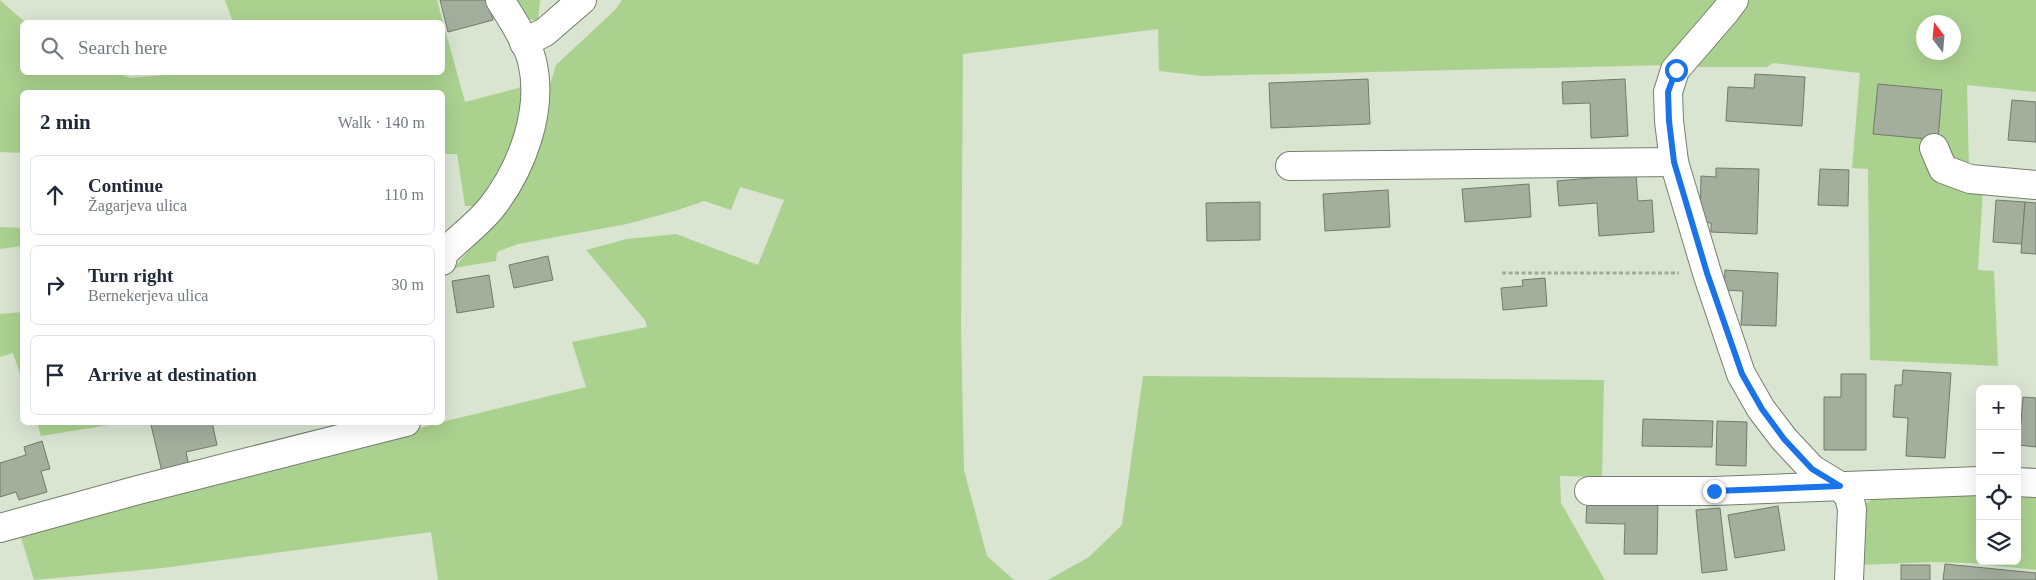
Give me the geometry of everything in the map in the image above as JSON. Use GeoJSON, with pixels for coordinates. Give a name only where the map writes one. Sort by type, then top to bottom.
{"type":"FeatureCollection","features":[{"type":"Feature","properties":{"kind":"street"},"geometry":{"type":"LineString","coordinates":[[445,252],[491,208],[513,173],[522,152],[532,118],[536,84],[532,59],[500,0]]}},
{"type":"Feature","properties":{"kind":"street"},"geometry":{"type":"LineString","coordinates":[[524,44],[545,32],[582,0]]}},
{"type":"Feature","properties":{"kind":"street"},"geometry":{"type":"LineString","coordinates":[[1734,0],[1676,70],[1668,92],[1674,162],[1707,273],[1742,374],[1762,409],[1784,439],[1812,469],[1840,486],[1849,497],[1852,509],[1849,580]]}},
{"type":"Feature","properties":{"kind":"street"},"geometry":{"type":"LineString","coordinates":[[1934,148],[1943,169],[1970,179],[2036,184]]}},
{"type":"Feature","properties":{"kind":"street"},"geometry":{"type":"LineString","coordinates":[[1290,166],[1674,162]]}},
{"type":"Feature","properties":{"kind":"street"},"geometry":{"type":"LineString","coordinates":[[0,528],[138,490],[394,425]]}},
{"type":"Feature","properties":{"kind":"street"},"geometry":{"type":"LineString","coordinates":[[1589,491],[1714,491],[1976,481]]}},
{"type":"Feature","properties":{"kind":"street"},"geometry":{"type":"LineString","coordinates":[[2021,482],[2036,483]]}},
{"type":"Feature","properties":{"kind":"path"},"geometry":{"type":"LineString","coordinates":[[1502,273],[1707,273]]}},
{"type":"Feature","properties":{"kind":"green space"},"geometry":{"type":"Polygon","coordinates":[[[0,0],[23,20],[20,20],[20,75],[122,75],[131,78],[165,75],[445,75],[445,29],[465,102],[526,86],[511,160],[480,206],[465,206],[457,154],[445,154],[445,90],[20,90],[20,153],[0,152],[0,0]]]}},
{"type":"Feature","properties":{"kind":"green space"},"geometry":{"type":"Polygon","coordinates":[[[225,0],[437,0],[442,20],[232,20],[225,0]]]}},
{"type":"Feature","properties":{"kind":"green space"},"geometry":{"type":"Polygon","coordinates":[[[512,0],[540,0],[538,21],[525,18],[512,0]]]}},
{"type":"Feature","properties":{"kind":"green space"},"geometry":{"type":"Polygon","coordinates":[[[622,0],[1726,0],[1668,65],[1203,76],[1159,71],[1158,29],[963,54],[961,326],[964,470],[987,556],[1014,580],[438,580],[431,532],[163,568],[34,580],[20,534],[431,425],[445,425],[446,421],[586,387],[572,342],[647,327],[645,320],[586,250],[627,239],[676,234],[758,265],[784,200],[740,187],[731,210],[704,201],[627,224],[518,244],[497,252],[496,261],[454,268],[490,225],[544,104],[556,65],[615,10],[622,0]]]}},
{"type":"Feature","properties":{"kind":"green space"},"geometry":{"type":"Polygon","coordinates":[[[1741,0],[2036,0],[2036,92],[1967,85],[1969,170],[1984,173],[1978,270],[1994,271],[1998,366],[1870,360],[1868,169],[1852,168],[1860,73],[1773,63],[1767,67],[1696,67],[1690,64],[1741,0]]]}},
{"type":"Feature","properties":{"kind":"green space"},"geometry":{"type":"Polygon","coordinates":[[[0,227],[20,228],[20,246],[0,249],[0,227]]]}},
{"type":"Feature","properties":{"kind":"green space"},"geometry":{"type":"Polygon","coordinates":[[[20,312],[20,374],[13,353],[0,357],[0,314],[20,312]]]}},
{"type":"Feature","properties":{"kind":"green space"},"geometry":{"type":"Polygon","coordinates":[[[1143,376],[1604,380],[1602,477],[1560,476],[1561,503],[1605,580],[1048,580],[1089,557],[1122,525],[1143,376]]]}},
{"type":"Feature","properties":{"kind":"green space"},"geometry":{"type":"Polygon","coordinates":[[[38,425],[109,425],[41,436],[38,425]]]}},
{"type":"Feature","properties":{"kind":"green space"},"geometry":{"type":"Polygon","coordinates":[[[1936,491],[1976,491],[1976,563],[1932,562],[1862,565],[1863,506],[1872,500],[1885,496],[1936,491]]]}},
{"type":"Feature","properties":{"kind":"green space"},"geometry":{"type":"Polygon","coordinates":[[[2021,492],[2036,492],[2036,570],[1990,565],[2021,565],[2021,492]]]}},
{"type":"Feature","properties":{"kind":"building"},"geometry":{"type":"Polygon","coordinates":[[[440,0],[488,0],[493,20],[448,32],[440,0]]]}},
{"type":"Feature","properties":{"kind":"building"},"geometry":{"type":"Polygon","coordinates":[[[1755,74],[1805,77],[1802,126],[1726,121],[1728,87],[1754,88],[1755,74]]]}},
{"type":"Feature","properties":{"kind":"building"},"geometry":{"type":"Polygon","coordinates":[[[1368,79],[1370,124],[1271,128],[1269,83],[1368,79]]]}},
{"type":"Feature","properties":{"kind":"building"},"geometry":{"type":"Polygon","coordinates":[[[1625,79],[1628,136],[1591,138],[1590,103],[1563,104],[1562,82],[1625,79]]]}},
{"type":"Feature","properties":{"kind":"building"},"geometry":{"type":"Polygon","coordinates":[[[1878,84],[1942,90],[1938,140],[1873,134],[1878,84]]]}},
{"type":"Feature","properties":{"kind":"building"},"geometry":{"type":"Polygon","coordinates":[[[2012,100],[2036,102],[2036,142],[2008,140],[2012,100]]]}},
{"type":"Feature","properties":{"kind":"building"},"geometry":{"type":"Polygon","coordinates":[[[1716,168],[1759,169],[1757,234],[1711,232],[1711,223],[1700,222],[1701,176],[1716,177],[1716,168]]]}},
{"type":"Feature","properties":{"kind":"building"},"geometry":{"type":"Polygon","coordinates":[[[1820,169],[1849,170],[1848,206],[1818,205],[1820,169]]]}},
{"type":"Feature","properties":{"kind":"building"},"geometry":{"type":"Polygon","coordinates":[[[1636,174],[1638,201],[1652,200],[1654,232],[1599,236],[1597,203],[1559,206],[1557,181],[1636,174]]]}},
{"type":"Feature","properties":{"kind":"building"},"geometry":{"type":"Polygon","coordinates":[[[1529,184],[1531,217],[1465,222],[1462,189],[1529,184]]]}},
{"type":"Feature","properties":{"kind":"building"},"geometry":{"type":"Polygon","coordinates":[[[1388,190],[1390,227],[1325,231],[1323,194],[1388,190]]]}},
{"type":"Feature","properties":{"kind":"building"},"geometry":{"type":"Polygon","coordinates":[[[1996,200],[2025,202],[2022,244],[1993,242],[1996,200]]]}},
{"type":"Feature","properties":{"kind":"building"},"geometry":{"type":"Polygon","coordinates":[[[1260,202],[1260,240],[1207,241],[1206,203],[1260,202]]]}},
{"type":"Feature","properties":{"kind":"building"},"geometry":{"type":"Polygon","coordinates":[[[2025,202],[2036,203],[2036,254],[2021,253],[2025,202]]]}},
{"type":"Feature","properties":{"kind":"building"},"geometry":{"type":"Polygon","coordinates":[[[548,256],[553,280],[514,288],[509,265],[548,256]]]}},
{"type":"Feature","properties":{"kind":"building"},"geometry":{"type":"Polygon","coordinates":[[[1725,270],[1778,273],[1776,326],[1741,325],[1743,291],[1724,290],[1725,270]]]}},
{"type":"Feature","properties":{"kind":"building"},"geometry":{"type":"Polygon","coordinates":[[[489,275],[494,307],[457,313],[452,281],[489,275]]]}},
{"type":"Feature","properties":{"kind":"building"},"geometry":{"type":"Polygon","coordinates":[[[1545,278],[1547,306],[1503,310],[1501,288],[1523,286],[1522,280],[1545,278]]]}},
{"type":"Feature","properties":{"kind":"building"},"geometry":{"type":"Polygon","coordinates":[[[1903,370],[1951,373],[1945,458],[1906,456],[1908,418],[1893,417],[1895,385],[1902,385],[1903,370]]]}},
{"type":"Feature","properties":{"kind":"building"},"geometry":{"type":"Polygon","coordinates":[[[1841,374],[1866,374],[1866,450],[1824,450],[1824,397],[1841,397],[1841,374]]]}},
{"type":"Feature","properties":{"kind":"building"},"geometry":{"type":"Polygon","coordinates":[[[2023,397],[2036,398],[2036,447],[2021,445],[2023,397]]]}},
{"type":"Feature","properties":{"kind":"building"},"geometry":{"type":"Polygon","coordinates":[[[1643,419],[1713,421],[1712,447],[1642,446],[1643,419]]]}},
{"type":"Feature","properties":{"kind":"building"},"geometry":{"type":"Polygon","coordinates":[[[1717,421],[1747,422],[1746,466],[1716,465],[1717,421]]]}},
{"type":"Feature","properties":{"kind":"building"},"geometry":{"type":"Polygon","coordinates":[[[151,425],[213,425],[217,445],[186,452],[189,466],[162,472],[151,425]]]}},
{"type":"Feature","properties":{"kind":"building"},"geometry":{"type":"Polygon","coordinates":[[[42,441],[50,469],[41,471],[47,492],[19,500],[16,492],[0,497],[0,463],[26,455],[24,447],[42,441]]]}},
{"type":"Feature","properties":{"kind":"building"},"geometry":{"type":"Polygon","coordinates":[[[1587,499],[1658,499],[1657,554],[1624,554],[1625,524],[1586,523],[1587,499]]]}},
{"type":"Feature","properties":{"kind":"building"},"geometry":{"type":"Polygon","coordinates":[[[1778,506],[1785,550],[1735,558],[1728,515],[1778,506]]]}},
{"type":"Feature","properties":{"kind":"building"},"geometry":{"type":"Polygon","coordinates":[[[1720,508],[1727,570],[1702,573],[1696,510],[1720,508]]]}},
{"type":"Feature","properties":{"kind":"building"},"geometry":{"type":"Polygon","coordinates":[[[1945,564],[2036,573],[2036,580],[1943,580],[1945,564]]]}},
{"type":"Feature","properties":{"kind":"building"},"geometry":{"type":"Polygon","coordinates":[[[1901,565],[1930,565],[1930,580],[1901,580],[1901,565]]]}},
{"type":"Feature","properties":{"kind":"route"},"geometry":{"type":"LineString","coordinates":[[1676,70],[1668,92],[1674,162],[1707,273],[1742,374],[1762,409],[1784,439],[1812,469],[1840,486],[1714,491]]}}]}
